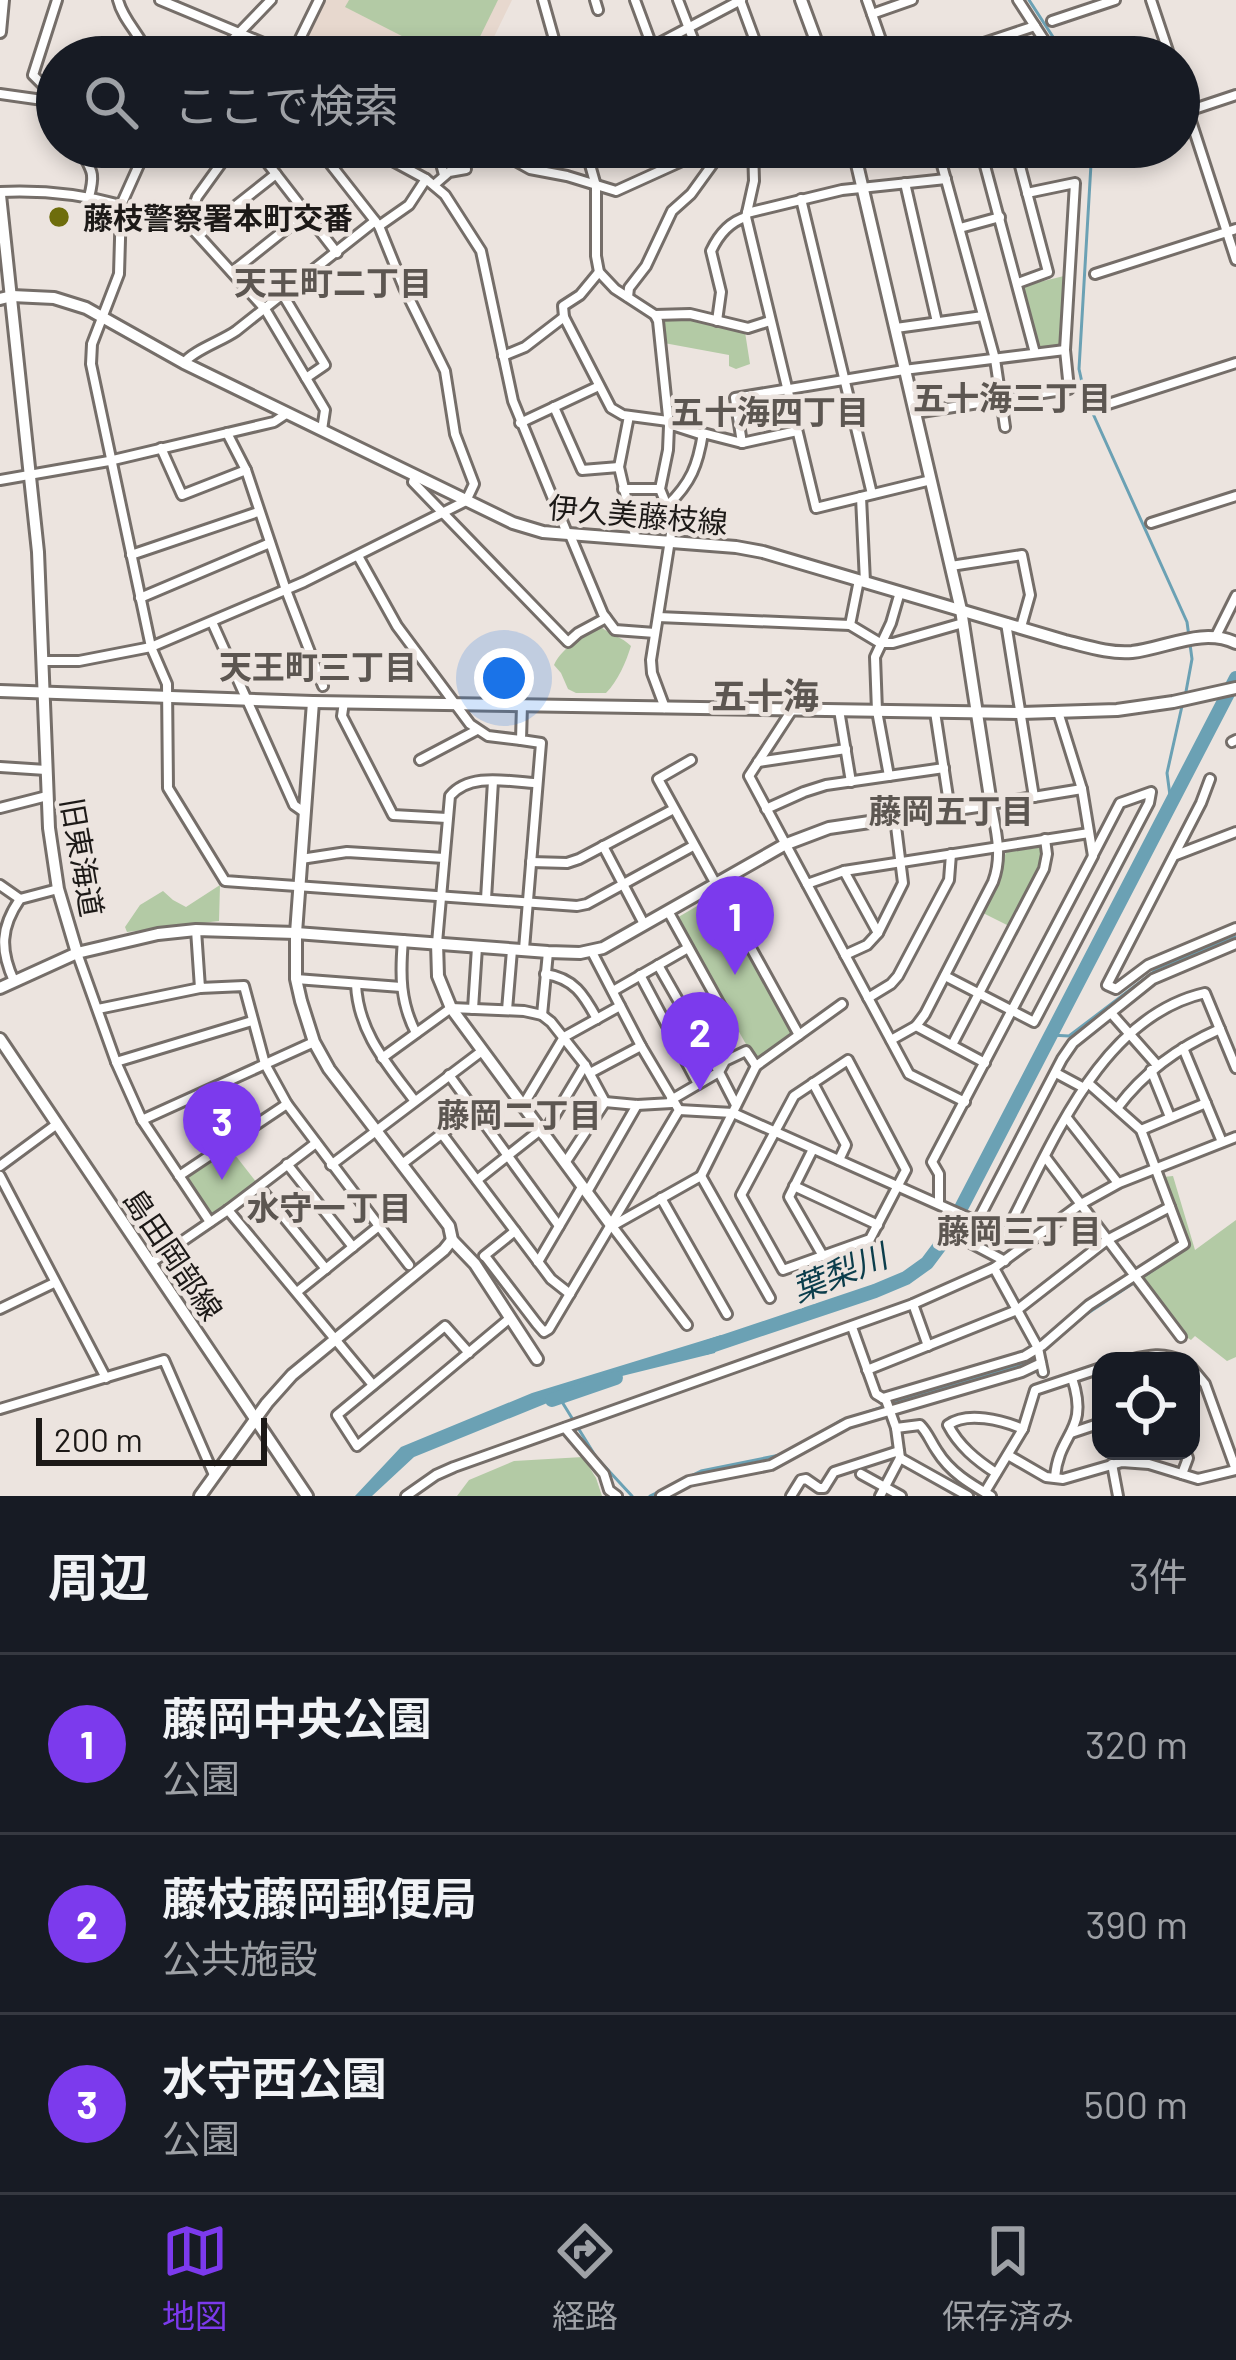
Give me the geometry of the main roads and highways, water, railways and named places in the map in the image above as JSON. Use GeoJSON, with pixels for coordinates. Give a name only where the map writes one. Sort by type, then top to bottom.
{"type":"FeatureCollection","features":[{"type":"Feature","properties":{"kind":"water"},"geometry":{"type":"Polygon","coordinates":[[[721,1335],[715,1353],[567,1395],[414,1457],[372,1496],[355,1496],[401,1447],[532,1393],[721,1335]]]}},
{"type":"Feature","properties":{"kind":"waterway"},"geometry":{"type":"LineString","coordinates":[[1029,0],[1052,36]]}},
{"type":"Feature","properties":{"kind":"waterway"},"geometry":{"type":"LineString","coordinates":[[1091,168],[1079,369],[1085,396],[1187,622],[1192,659],[1185,697]]}},
{"type":"Feature","properties":{"kind":"waterway","name":"葉梨川"},"geometry":{"type":"LineString","coordinates":[[705,1348],[875,1291],[927,1263],[945,1239],[1236,678]]}},
{"type":"Feature","properties":{"kind":"waterway"},"geometry":{"type":"LineString","coordinates":[[1171,803],[1167,773],[1182,706]]}},
{"type":"Feature","properties":{"kind":"waterway"},"geometry":{"type":"LineString","coordinates":[[1050,1035],[1069,1036],[1160,967],[1236,937]]}},
{"type":"Feature","properties":{"kind":"waterway"},"geometry":{"type":"LineString","coordinates":[[892,1403],[1030,1362],[1085,1315],[1188,1247]]}},
{"type":"Feature","properties":{"kind":"waterway","name":"葉梨川"},"geometry":{"type":"LineString","coordinates":[[552,1400],[616,1378]]}},
{"type":"Feature","properties":{"kind":"waterway"},"geometry":{"type":"LineString","coordinates":[[559,1397],[596,1457],[632,1496]]}},
{"type":"Feature","properties":{"kind":"waterway"},"geometry":{"type":"LineString","coordinates":[[815,1437],[840,1421],[883,1407]]}},
{"type":"Feature","properties":{"kind":"waterway"},"geometry":{"type":"LineString","coordinates":[[650,1496],[701,1471],[780,1455]]}},
{"type":"Feature","properties":{"kind":"place","name":"藤枝警察署本町交番"},"geometry":{"type":"Point","coordinates":[59,217]}},
{"type":"Feature","properties":{"kind":"place","name":"藤岡中央公園"},"geometry":{"type":"Point","coordinates":[735,975]}},
{"type":"Feature","properties":{"kind":"place","name":"藤枝藤岡郵便局"},"geometry":{"type":"Point","coordinates":[700,1091]}},
{"type":"Feature","properties":{"kind":"place","name":"水守西公園"},"geometry":{"type":"Point","coordinates":[222,1180]}},
{"type":"Feature","properties":{"kind":"district","name":"天王町二丁目"},"geometry":{"type":"Point","coordinates":[333,282]}},
{"type":"Feature","properties":{"kind":"district","name":"五十海三丁目"},"geometry":{"type":"Point","coordinates":[1012,397]}},
{"type":"Feature","properties":{"kind":"district","name":"五十海四丁目"},"geometry":{"type":"Point","coordinates":[770,411]}},
{"type":"Feature","properties":{"kind":"district","name":"天王町三丁目"},"geometry":{"type":"Point","coordinates":[318,666]}},
{"type":"Feature","properties":{"kind":"district","name":"五十海"},"geometry":{"type":"Point","coordinates":[765,694]}},
{"type":"Feature","properties":{"kind":"district","name":"藤岡五丁目"},"geometry":{"type":"Point","coordinates":[951,810]}},
{"type":"Feature","properties":{"kind":"district","name":"藤岡二丁目"},"geometry":{"type":"Point","coordinates":[519,1114]}},
{"type":"Feature","properties":{"kind":"district","name":"水守一丁目"},"geometry":{"type":"Point","coordinates":[329,1207]}},
{"type":"Feature","properties":{"kind":"district","name":"藤岡三丁目"},"geometry":{"type":"Point","coordinates":[1019,1230]}}]}
